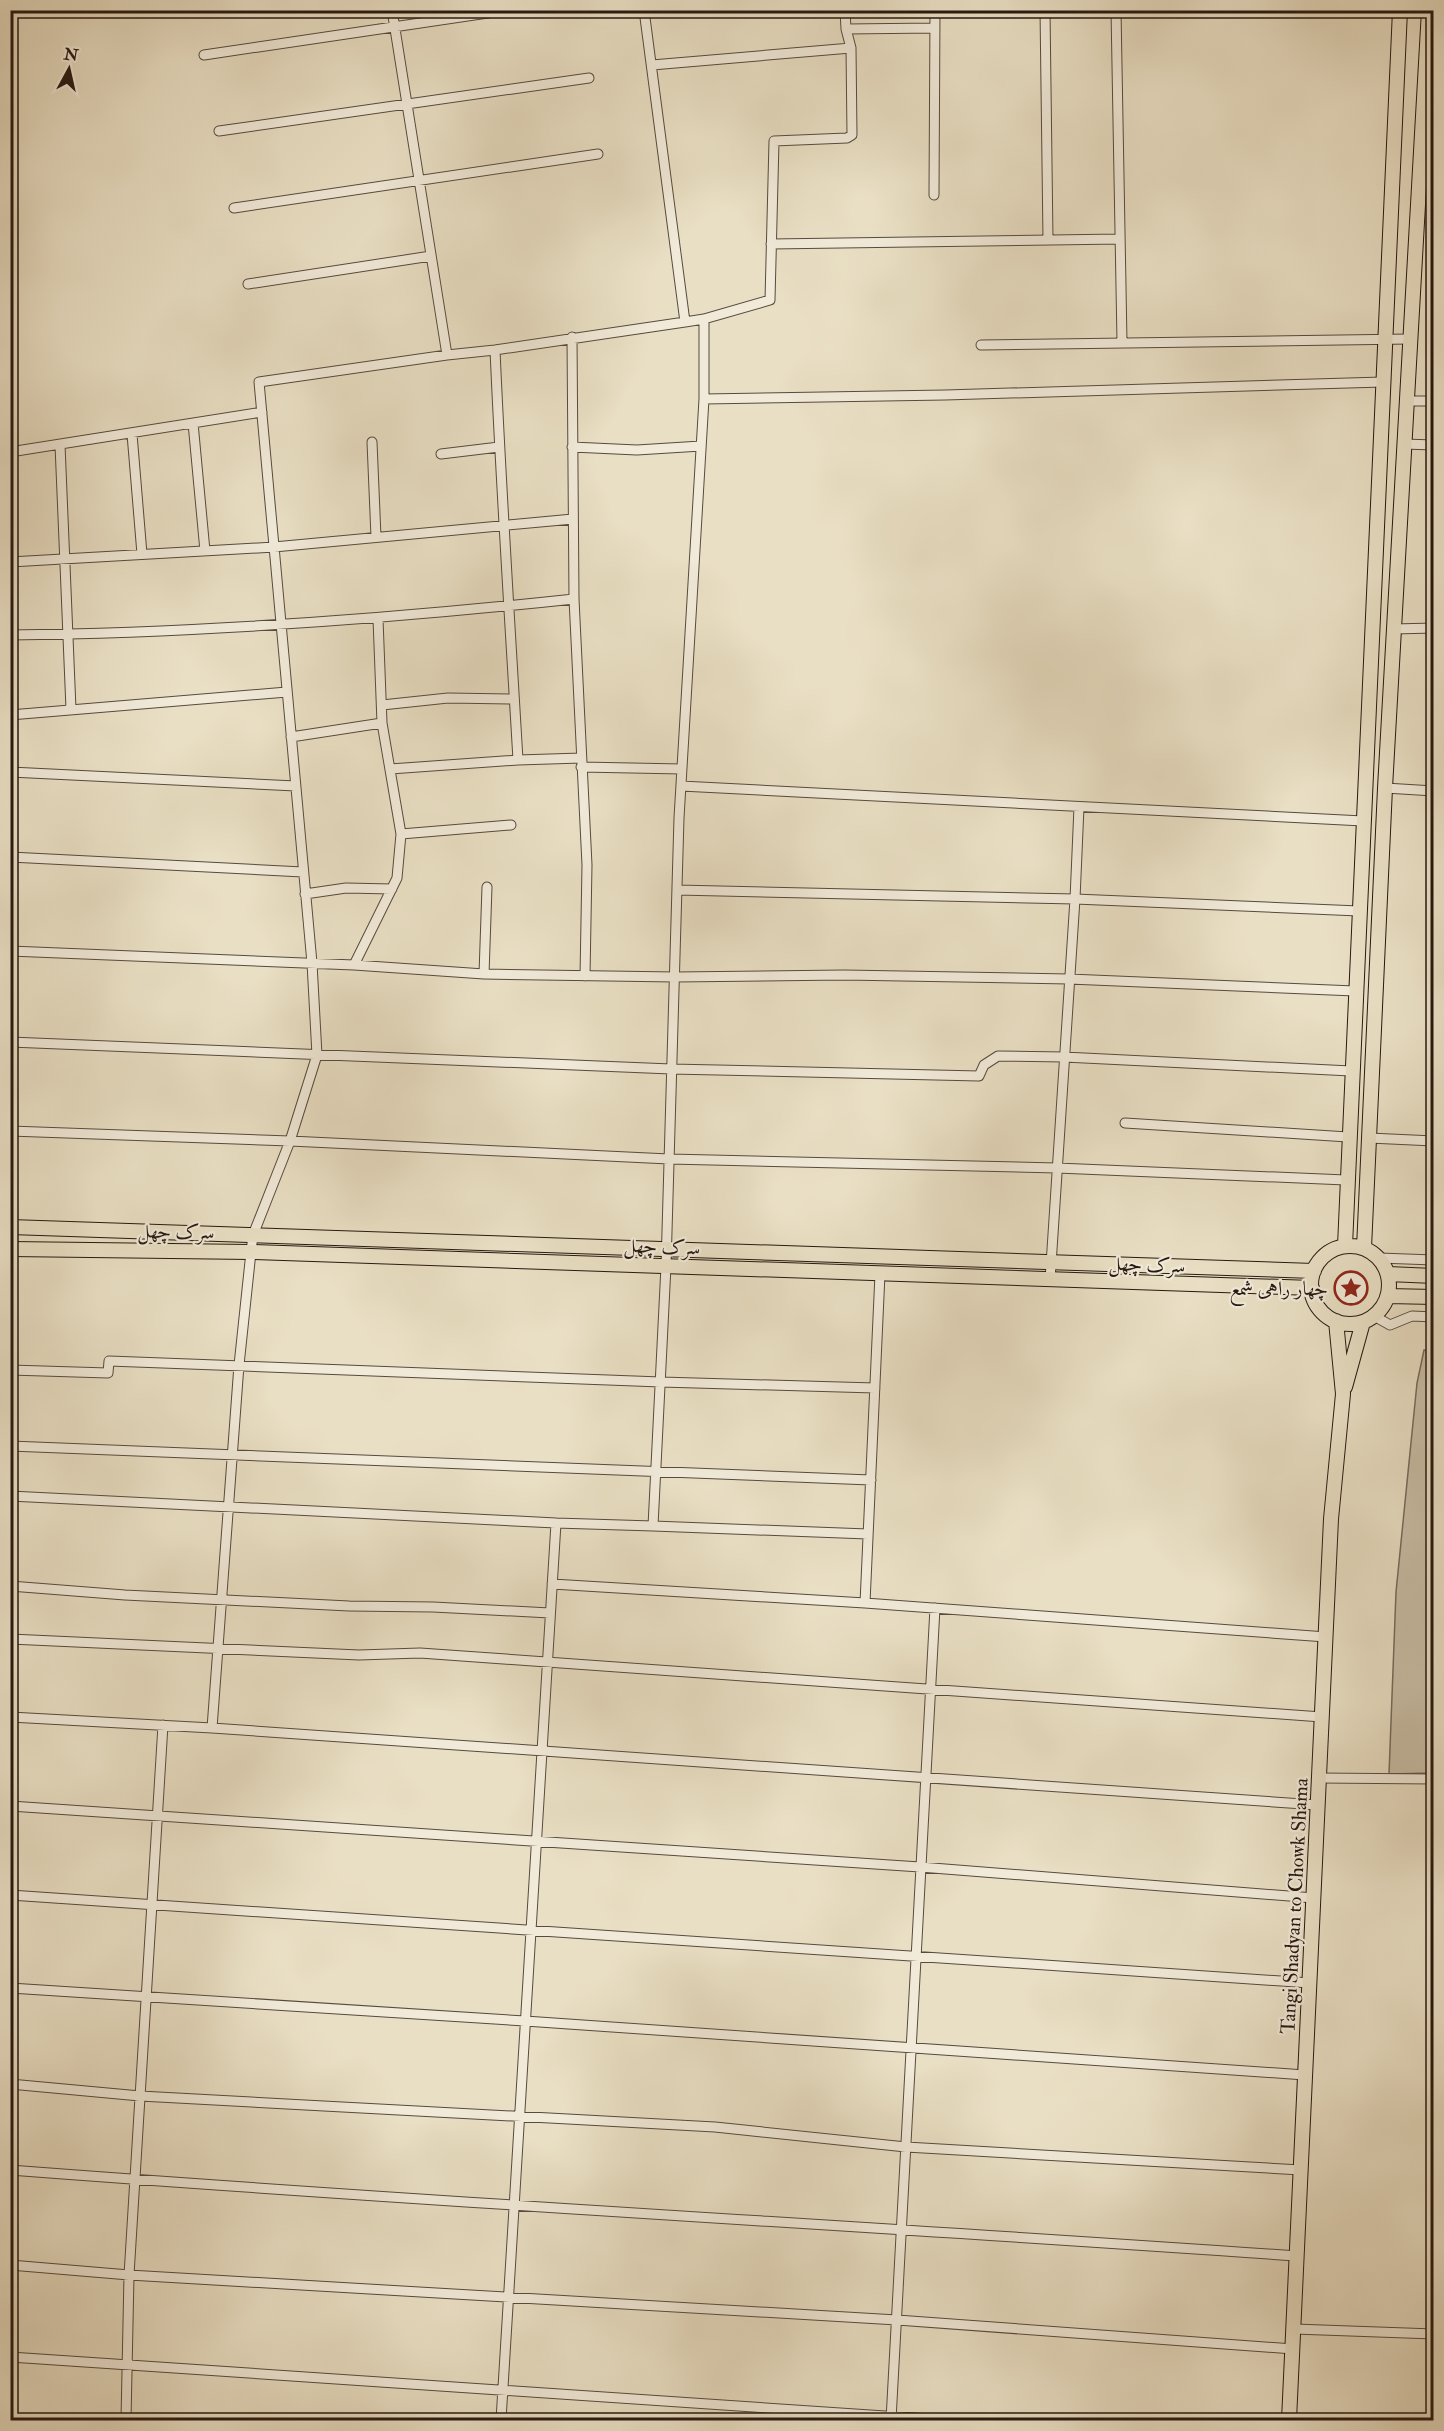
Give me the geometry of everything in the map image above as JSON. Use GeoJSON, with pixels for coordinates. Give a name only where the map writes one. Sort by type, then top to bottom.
{"type":"FeatureCollection","features":[{"type":"Feature","properties":{"kind":"main road"},"geometry":{"type":"LineString","coordinates":[[1345,1246],[1346,1180],[1400,10]]}},
{"type":"Feature","properties":{"kind":"main road"},"geometry":{"type":"LineString","coordinates":[[1364,1248],[1384,788],[1429,10]]}},
{"type":"Feature","properties":{"kind":"main road"},"geometry":{"type":"LineString","coordinates":[[10,1227],[1314,1271]]}},
{"type":"Feature","properties":{"kind":"main road"},"geometry":{"type":"LineString","coordinates":[[1345,1246],[1364,1248],[1379,1258],[1388,1274],[1388,1296],[1383,1307],[1368,1319],[1349,1324],[1336,1321],[1319,1308],[1312,1288],[1314,1271],[1320,1261],[1331,1251],[1345,1246]]}},
{"type":"Feature","properties":{"kind":"main road","name":"سرک چهل"},"geometry":{"type":"LineString","coordinates":[[10,1249],[251,1252],[1312,1288]]}},
{"type":"Feature","properties":{"kind":"main road"},"geometry":{"type":"LineString","coordinates":[[1388,1274],[1434,1276]]}},
{"type":"Feature","properties":{"kind":"main road"},"geometry":{"type":"LineString","coordinates":[[1388,1296],[1434,1297]]}},
{"type":"Feature","properties":{"kind":"main road"},"geometry":{"type":"LineString","coordinates":[[1343,1394],[1368,1319]]}},
{"type":"Feature","properties":{"kind":"main road"},"geometry":{"type":"LineString","coordinates":[[1336,1321],[1343,1394]]}},
{"type":"Feature","properties":{"kind":"main road","name":"Tangi Shadyan to Chowk Shama"},"geometry":{"type":"LineString","coordinates":[[1289,2421],[1331,1519],[1343,1394]]}},
{"type":"Feature","properties":{"kind":"street"},"geometry":{"type":"LineString","coordinates":[[392,10],[447,354]]}},
{"type":"Feature","properties":{"kind":"street"},"geometry":{"type":"LineString","coordinates":[[204,55],[508,10]]}},
{"type":"Feature","properties":{"kind":"street"},"geometry":{"type":"LineString","coordinates":[[644,10],[685,322]]}},
{"type":"Feature","properties":{"kind":"street"},"geometry":{"type":"LineString","coordinates":[[212,1728],[238,1365],[253,1235],[290,1141],[317,1055],[312,963],[259,386],[262,381],[704,319],[770,300],[774,141],[847,138],[852,135],[851,48],[846,30],[845,10]]}},
{"type":"Feature","properties":{"kind":"street"},"geometry":{"type":"LineString","coordinates":[[934,195],[935,10]]}},
{"type":"Feature","properties":{"kind":"street"},"geometry":{"type":"LineString","coordinates":[[1045,10],[1048,240]]}},
{"type":"Feature","properties":{"kind":"street"},"geometry":{"type":"LineString","coordinates":[[1116,10],[1122,342]]}},
{"type":"Feature","properties":{"kind":"street"},"geometry":{"type":"LineString","coordinates":[[846,30],[935,28]]}},
{"type":"Feature","properties":{"kind":"street"},"geometry":{"type":"LineString","coordinates":[[652,65],[851,48]]}},
{"type":"Feature","properties":{"kind":"street"},"geometry":{"type":"LineString","coordinates":[[219,131],[589,78]]}},
{"type":"Feature","properties":{"kind":"street"},"geometry":{"type":"LineString","coordinates":[[234,208],[598,154]]}},
{"type":"Feature","properties":{"kind":"street"},"geometry":{"type":"LineString","coordinates":[[771,244],[1120,239]]}},
{"type":"Feature","properties":{"kind":"street"},"geometry":{"type":"LineString","coordinates":[[248,284],[431,256]]}},
{"type":"Feature","properties":{"kind":"street"},"geometry":{"type":"LineString","coordinates":[[653,1526],[667,1249],[681,786],[704,399],[704,319]]}},
{"type":"Feature","properties":{"kind":"street"},"geometry":{"type":"LineString","coordinates":[[572,337],[574,599],[587,865],[585,976]]}},
{"type":"Feature","properties":{"kind":"street"},"geometry":{"type":"LineString","coordinates":[[981,345],[1410,339]]}},
{"type":"Feature","properties":{"kind":"street"},"geometry":{"type":"LineString","coordinates":[[495,350],[502,525],[510,606],[518,760]]}},
{"type":"Feature","properties":{"kind":"street"},"geometry":{"type":"LineString","coordinates":[[704,399],[945,395],[1383,382]]}},
{"type":"Feature","properties":{"kind":"street"},"geometry":{"type":"LineString","coordinates":[[1406,401],[1434,401]]}},
{"type":"Feature","properties":{"kind":"street"},"geometry":{"type":"LineString","coordinates":[[10,452],[262,412]]}},
{"type":"Feature","properties":{"kind":"street"},"geometry":{"type":"LineString","coordinates":[[194,423],[205,551]]}},
{"type":"Feature","properties":{"kind":"street"},"geometry":{"type":"LineString","coordinates":[[132,434],[142,554]]}},
{"type":"Feature","properties":{"kind":"street"},"geometry":{"type":"LineString","coordinates":[[372,442],[376,537]]}},
{"type":"Feature","properties":{"kind":"street"},"geometry":{"type":"LineString","coordinates":[[1404,444],[1434,445]]}},
{"type":"Feature","properties":{"kind":"street"},"geometry":{"type":"LineString","coordinates":[[60,445],[71,709]]}},
{"type":"Feature","properties":{"kind":"street"},"geometry":{"type":"LineString","coordinates":[[572,447],[637,450],[701,446]]}},
{"type":"Feature","properties":{"kind":"street"},"geometry":{"type":"LineString","coordinates":[[441,454],[499,447]]}},
{"type":"Feature","properties":{"kind":"street"},"geometry":{"type":"LineString","coordinates":[[10,562],[274,547],[573,519]]}},
{"type":"Feature","properties":{"kind":"street"},"geometry":{"type":"LineString","coordinates":[[10,634],[67,634],[378,619],[574,599]]}},
{"type":"Feature","properties":{"kind":"street"},"geometry":{"type":"LineString","coordinates":[[354,964],[397,878],[401,834],[382,723],[378,619]]}},
{"type":"Feature","properties":{"kind":"street"},"geometry":{"type":"LineString","coordinates":[[1394,629],[1434,628]]}},
{"type":"Feature","properties":{"kind":"street"},"geometry":{"type":"LineString","coordinates":[[10,715],[287,692]]}},
{"type":"Feature","properties":{"kind":"street"},"geometry":{"type":"LineString","coordinates":[[382,705],[448,698],[514,699]]}},
{"type":"Feature","properties":{"kind":"street"},"geometry":{"type":"LineString","coordinates":[[291,736],[382,723]]}},
{"type":"Feature","properties":{"kind":"street"},"geometry":{"type":"LineString","coordinates":[[390,769],[518,760],[682,769]]}},
{"type":"Feature","properties":{"kind":"street"},"geometry":{"type":"LineString","coordinates":[[10,772],[296,786]]}},
{"type":"Feature","properties":{"kind":"street"},"geometry":{"type":"LineString","coordinates":[[681,786],[1363,821]]}},
{"type":"Feature","properties":{"kind":"street"},"geometry":{"type":"LineString","coordinates":[[1384,788],[1434,791]]}},
{"type":"Feature","properties":{"kind":"street"},"geometry":{"type":"LineString","coordinates":[[1050,1280],[1079,807]]}},
{"type":"Feature","properties":{"kind":"street"},"geometry":{"type":"LineString","coordinates":[[401,834],[511,825]]}},
{"type":"Feature","properties":{"kind":"street"},"geometry":{"type":"LineString","coordinates":[[10,857],[303,872]]}},
{"type":"Feature","properties":{"kind":"street"},"geometry":{"type":"LineString","coordinates":[[484,974],[487,887]]}},
{"type":"Feature","properties":{"kind":"street"},"geometry":{"type":"LineString","coordinates":[[305,894],[346,888],[392,889]]}},
{"type":"Feature","properties":{"kind":"street"},"geometry":{"type":"LineString","coordinates":[[677,890],[1075,899],[1359,910]]}},
{"type":"Feature","properties":{"kind":"street"},"geometry":{"type":"LineString","coordinates":[[10,951],[354,964],[484,974],[675,977],[844,975],[1069,979],[1355,991]]}},
{"type":"Feature","properties":{"kind":"street"},"geometry":{"type":"LineString","coordinates":[[10,1042],[671,1069],[979,1076],[984,1065],[998,1056],[1065,1057],[1351,1071]]}},
{"type":"Feature","properties":{"kind":"street"},"geometry":{"type":"LineString","coordinates":[[1125,1123],[1348,1137]]}},
{"type":"Feature","properties":{"kind":"street"},"geometry":{"type":"LineString","coordinates":[[10,1131],[290,1141],[669,1159],[1057,1168],[1346,1180]]}},
{"type":"Feature","properties":{"kind":"street"},"geometry":{"type":"LineString","coordinates":[[1369,1138],[1434,1141]]}},
{"type":"Feature","properties":{"kind":"street"},"geometry":{"type":"LineString","coordinates":[[1379,1258],[1434,1260]]}},
{"type":"Feature","properties":{"kind":"street"},"geometry":{"type":"LineString","coordinates":[[865,1603],[880,1274]]}},
{"type":"Feature","properties":{"kind":"street"},"geometry":{"type":"LineString","coordinates":[[1368,1319],[1390,1325],[1412,1316],[1434,1317]]}},
{"type":"Feature","properties":{"kind":"street"},"geometry":{"type":"LineString","coordinates":[[10,1370],[108,1373],[109,1361],[875,1388]]}},
{"type":"Feature","properties":{"kind":"street"},"geometry":{"type":"LineString","coordinates":[[10,1446],[870,1480]]}},
{"type":"Feature","properties":{"kind":"street"},"geometry":{"type":"LineString","coordinates":[[10,1496],[556,1523],[868,1534]]}},
{"type":"Feature","properties":{"kind":"street"},"geometry":{"type":"LineString","coordinates":[[501,2421],[556,1523]]}},
{"type":"Feature","properties":{"kind":"street"},"geometry":{"type":"LineString","coordinates":[[552,1584],[865,1603],[1326,1637]]}},
{"type":"Feature","properties":{"kind":"street"},"geometry":{"type":"LineString","coordinates":[[10,1586],[221,1600],[550,1613]]}},
{"type":"Feature","properties":{"kind":"street"},"geometry":{"type":"LineString","coordinates":[[891,2419],[935,1608]]}},
{"type":"Feature","properties":{"kind":"street"},"geometry":{"type":"LineString","coordinates":[[10,1639],[359,1655],[420,1653],[547,1664],[1322,1718]]}},
{"type":"Feature","properties":{"kind":"street"},"geometry":{"type":"LineString","coordinates":[[10,1717],[212,1728],[542,1753],[1318,1805]]}},
{"type":"Feature","properties":{"kind":"street"},"geometry":{"type":"LineString","coordinates":[[126,2421],[129,2275],[163,1725]]}},
{"type":"Feature","properties":{"kind":"street"},"geometry":{"type":"LineString","coordinates":[[1319,1778],[1434,1779]]}},
{"type":"Feature","properties":{"kind":"street"},"geometry":{"type":"LineString","coordinates":[[10,1806],[920,1867],[1314,1898]]}},
{"type":"Feature","properties":{"kind":"street"},"geometry":{"type":"LineString","coordinates":[[10,1895],[1310,1983]]}},
{"type":"Feature","properties":{"kind":"street"},"geometry":{"type":"LineString","coordinates":[[10,1988],[525,2020],[1305,2075]]}},
{"type":"Feature","properties":{"kind":"street"},"geometry":{"type":"LineString","coordinates":[[10,2084],[140,2096],[715,2127],[906,2147],[1301,2170]]}},
{"type":"Feature","properties":{"kind":"street"},"geometry":{"type":"LineString","coordinates":[[10,2170],[1297,2256]]}},
{"type":"Feature","properties":{"kind":"street"},"geometry":{"type":"LineString","coordinates":[[10,2265],[129,2275],[897,2320],[1293,2349]]}},
{"type":"Feature","properties":{"kind":"street"},"geometry":{"type":"LineString","coordinates":[[1294,2329],[1434,2334]]}},
{"type":"Feature","properties":{"kind":"street"},"geometry":{"type":"LineString","coordinates":[[10,2357],[945,2421]]}},
{"type":"Feature","properties":{"kind":"shaded area"},"geometry":{"type":"Polygon","coordinates":[[[1424,1350],[1434,1350],[1433,1773],[1389,1774],[1396,1592],[1417,1383],[1424,1350]]]}},
{"type":"Feature","properties":{"kind":"place","name":"چهار راهی شمع"},"geometry":{"type":"Point","coordinates":[1351,1288]}}]}
